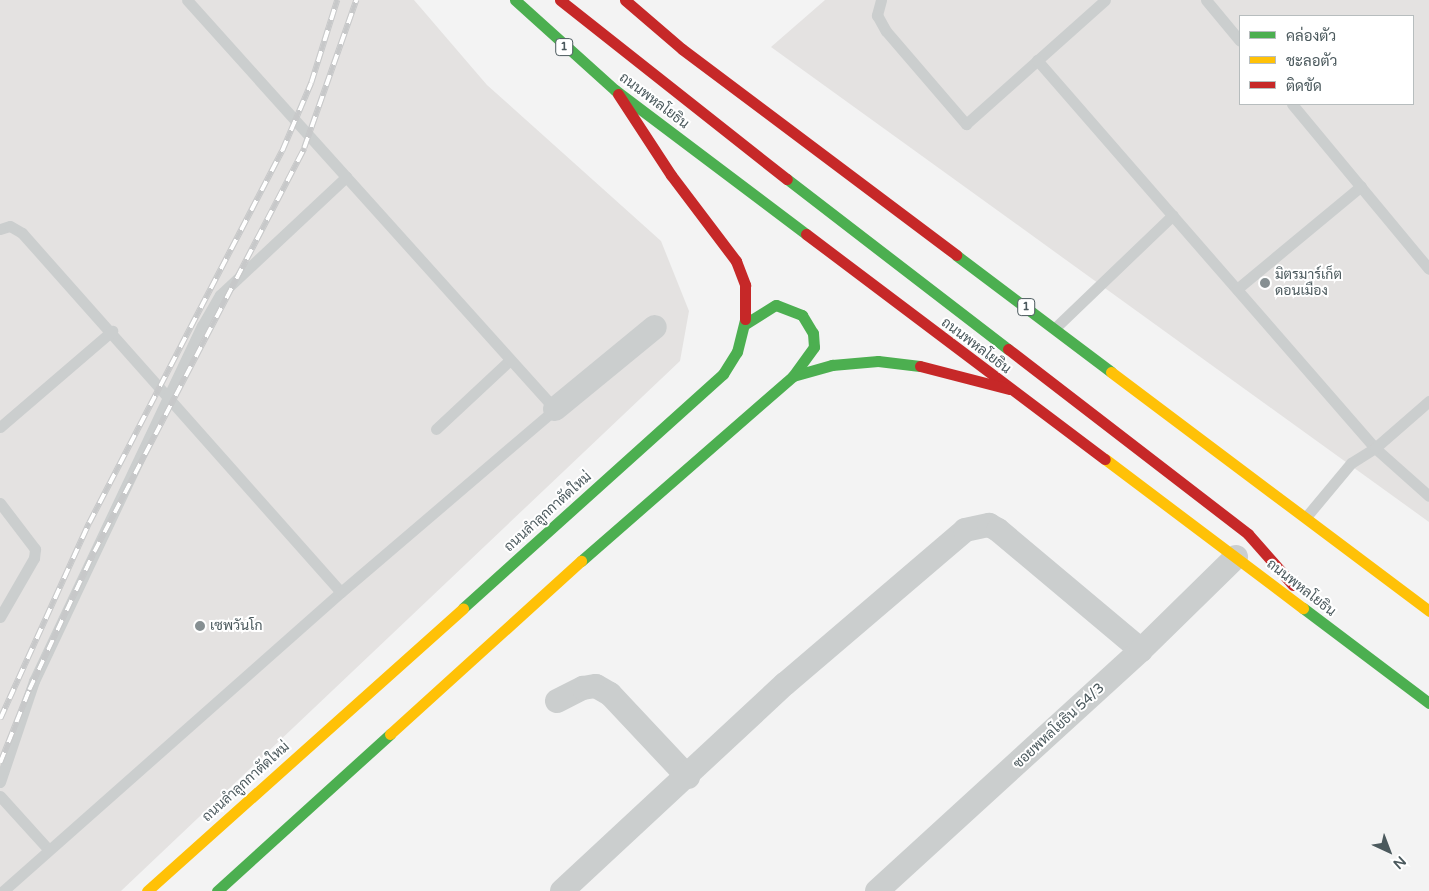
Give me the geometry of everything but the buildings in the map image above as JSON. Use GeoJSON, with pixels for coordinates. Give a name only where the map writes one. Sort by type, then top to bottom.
{"type":"FeatureCollection","features":[{"type":"Feature","properties":{"kind":"main road","name":"ถนนพหลโยธิน"},"geometry":{"type":"LineString","coordinates":[[516,0],[532,18],[616,90],[1009,389],[1236,556],[1429,703]]}},
{"type":"Feature","properties":{"kind":"main road"},"geometry":{"type":"LineString","coordinates":[[560,0],[625,54],[1132,442],[1248,534],[1334,632]]}},
{"type":"Feature","properties":{"kind":"main road","name":"1"},"geometry":{"type":"LineString","coordinates":[[625,0],[682,49],[1429,611]]}},
{"type":"Feature","properties":{"kind":"main road","name":"ถนนลำลูกกาตัดใหม่"},"geometry":{"type":"LineString","coordinates":[[147,891],[723,374],[737,352],[745,324],[745,285],[736,261],[671,174],[616,90]]}},
{"type":"Feature","properties":{"kind":"main road"},"geometry":{"type":"LineString","coordinates":[[216,891],[622,524],[793,376],[809,358],[814,347],[813,333],[802,315],[788,306],[776,305],[764,309],[745,324]]}},
{"type":"Feature","properties":{"kind":"main road"},"geometry":{"type":"LineString","coordinates":[[793,376],[832,365],[878,361],[916,365],[1009,389]]}},
{"type":"Feature","properties":{"kind":"street"},"geometry":{"type":"LineString","coordinates":[[555,409],[655,327]]}},
{"type":"Feature","properties":{"kind":"street"},"geometry":{"type":"LineString","coordinates":[[562,891],[688,777],[785,684],[949,540],[977,526],[989,525],[998,530],[1141,650]]}},
{"type":"Feature","properties":{"kind":"street","name":"ซอยพหลโยธิน 54/3"},"geometry":{"type":"LineString","coordinates":[[877,891],[1141,650],[1236,556]]}},
{"type":"Feature","properties":{"kind":"street"},"geometry":{"type":"LineString","coordinates":[[557,702],[582,688],[596,686],[610,694],[688,777]]}},
{"type":"Feature","properties":{"kind":"lane"},"geometry":{"type":"LineString","coordinates":[[3,891],[48,849],[341,592],[555,409],[187,0]]}},
{"type":"Feature","properties":{"kind":"lane"},"geometry":{"type":"LineString","coordinates":[[881,0],[877,15],[886,31],[966,124],[1105,0]]}},
{"type":"Feature","properties":{"kind":"lane"},"geometry":{"type":"LineString","coordinates":[[1206,0],[1239,40]]}},
{"type":"Feature","properties":{"kind":"lane"},"geometry":{"type":"LineString","coordinates":[[1037,60],[1375,448],[1429,496]]}},
{"type":"Feature","properties":{"kind":"lane"},"geometry":{"type":"LineString","coordinates":[[1293,105],[1429,269]]}},
{"type":"Feature","properties":{"kind":"lane"},"geometry":{"type":"LineString","coordinates":[[0,782],[34,681],[171,398],[202,326],[220,295],[346,177]]}},
{"type":"Feature","properties":{"kind":"lane"},"geometry":{"type":"LineString","coordinates":[[1236,289],[1361,186]]}},
{"type":"Feature","properties":{"kind":"lane"},"geometry":{"type":"LineString","coordinates":[[1055,328],[1173,215]]}},
{"type":"Feature","properties":{"kind":"lane"},"geometry":{"type":"LineString","coordinates":[[0,229],[10,226],[22,233],[112,331],[341,592]]}},
{"type":"Feature","properties":{"kind":"lane"},"geometry":{"type":"LineString","coordinates":[[0,426],[112,331]]}},
{"type":"Feature","properties":{"kind":"lane"},"geometry":{"type":"LineString","coordinates":[[436,429],[510,360]]}},
{"type":"Feature","properties":{"kind":"lane"},"geometry":{"type":"LineString","coordinates":[[1306,517],[1351,463],[1375,448],[1429,401]]}},
{"type":"Feature","properties":{"kind":"lane"},"geometry":{"type":"LineString","coordinates":[[0,503],[35,549],[34,558],[0,617]]}},
{"type":"Feature","properties":{"kind":"lane"},"geometry":{"type":"LineString","coordinates":[[0,796],[48,849]]}},
{"type":"Feature","properties":{"kind":"shaded area","name":"เซพวันโก"},"geometry":{"type":"Polygon","coordinates":[[[0,0],[414,0],[487,85],[661,241],[689,311],[680,361],[121,891],[0,891],[0,0]]]}},
{"type":"Feature","properties":{"kind":"shaded area","name":"มิตรมาร์เก็ต ดอนเมือง"},"geometry":{"type":"Polygon","coordinates":[[[825,0],[1429,0],[1429,522],[771,47],[825,0]]]}},
{"type":"Feature","properties":{"kind":"railway"},"geometry":{"type":"LineString","coordinates":[[0,719],[89,523],[282,151],[311,83],[337,0]]}},
{"type":"Feature","properties":{"kind":"railway"},"geometry":{"type":"LineString","coordinates":[[0,763],[29,690],[94,552],[304,148],[356,0]]}},
{"type":"Feature","properties":{"kind":"traffic: fast"},"geometry":{"type":"LineString","coordinates":[[515,0],[615,90],[806,234]]}},
{"type":"Feature","properties":{"kind":"traffic: fast"},"geometry":{"type":"LineString","coordinates":[[787,179],[1008,349]]}},
{"type":"Feature","properties":{"kind":"traffic: fast"},"geometry":{"type":"LineString","coordinates":[[956,255],[1111,372]]}},
{"type":"Feature","properties":{"kind":"traffic: fast"},"geometry":{"type":"LineString","coordinates":[[745,324],[776,305],[802,315],[813,333],[814,347],[793,376]]}},
{"type":"Feature","properties":{"kind":"traffic: fast"},"geometry":{"type":"LineString","coordinates":[[463,608],[723,374],[737,352],[745,319]]}},
{"type":"Feature","properties":{"kind":"traffic: fast"},"geometry":{"type":"LineString","coordinates":[[581,561],[793,376],[832,365],[878,361],[920,366]]}},
{"type":"Feature","properties":{"kind":"traffic: fast"},"geometry":{"type":"LineString","coordinates":[[1303,608],[1429,703]]}},
{"type":"Feature","properties":{"kind":"traffic: fast"},"geometry":{"type":"LineString","coordinates":[[217,891],[390,734]]}},
{"type":"Feature","properties":{"kind":"traffic: slow"},"geometry":{"type":"LineString","coordinates":[[1111,372],[1429,611]]}},
{"type":"Feature","properties":{"kind":"traffic: slow"},"geometry":{"type":"LineString","coordinates":[[1105,459],[1303,608]]}},
{"type":"Feature","properties":{"kind":"traffic: slow"},"geometry":{"type":"LineString","coordinates":[[390,734],[581,561]]}},
{"type":"Feature","properties":{"kind":"traffic: slow"},"geometry":{"type":"LineString","coordinates":[[147,891],[463,608]]}},
{"type":"Feature","properties":{"kind":"traffic: jam"},"geometry":{"type":"LineString","coordinates":[[560,0],[787,179]]}},
{"type":"Feature","properties":{"kind":"traffic: jam"},"geometry":{"type":"LineString","coordinates":[[625,0],[682,49],[956,255]]}},
{"type":"Feature","properties":{"kind":"traffic: jam"},"geometry":{"type":"LineString","coordinates":[[618,94],[671,175],[736,261],[745,285],[745,319]]}},
{"type":"Feature","properties":{"kind":"traffic: jam"},"geometry":{"type":"LineString","coordinates":[[806,234],[1105,459]]}},
{"type":"Feature","properties":{"kind":"traffic: jam"},"geometry":{"type":"LineString","coordinates":[[1008,349],[1248,534],[1293,585]]}},
{"type":"Feature","properties":{"kind":"traffic: jam"},"geometry":{"type":"LineString","coordinates":[[920,366],[1009,389]]}},
{"type":"Feature","properties":{"kind":"place","name":"มิตรมาร์เก็ต ดอนเมือง"},"geometry":{"type":"Point","coordinates":[1265,283]}},
{"type":"Feature","properties":{"kind":"place","name":"เซพวันโก"},"geometry":{"type":"Point","coordinates":[200,626]}}]}
